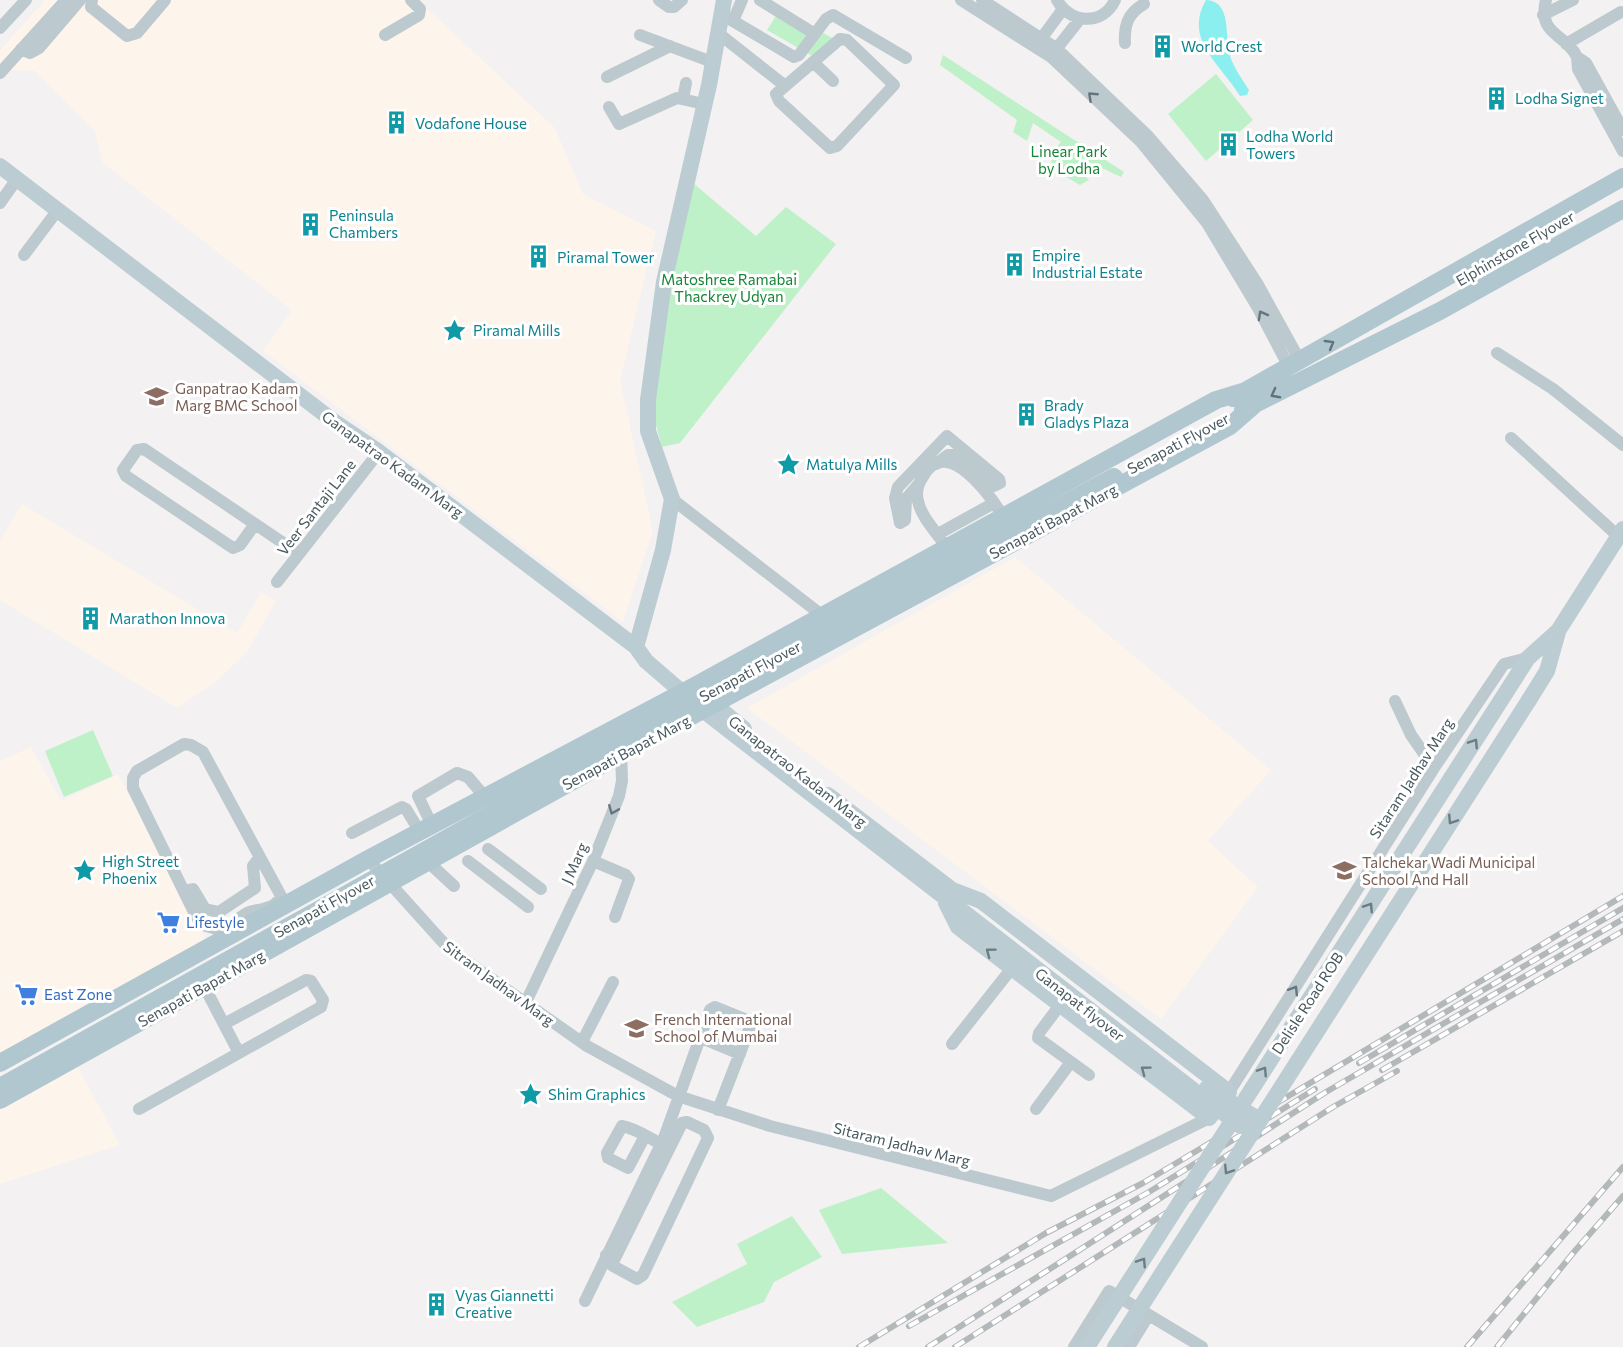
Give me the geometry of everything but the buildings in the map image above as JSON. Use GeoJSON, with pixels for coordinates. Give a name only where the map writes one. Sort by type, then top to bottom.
{"type":"FeatureCollection","features":[{"type":"Feature","properties":{"kind":"main road"},"geometry":{"type":"LineString","coordinates":[[639,650],[663,550],[672,499],[648,431],[648,400],[664,282],[705,104],[718,33],[726,12]]}},
{"type":"Feature","properties":{"kind":"main road","name":"Ganapatrao Kadam Marg"},"geometry":{"type":"LineString","coordinates":[[0,166],[336,423],[379,452],[639,650],[646,661],[688,689],[796,778],[945,892]]}},
{"type":"Feature","properties":{"kind":"main road"},"geometry":{"type":"LineString","coordinates":[[1247,399],[1295,364],[1404,303],[1468,263],[1623,177]]}},
{"type":"Feature","properties":{"kind":"main road","name":"Elphinstone Flyover"},"geometry":{"type":"LineString","coordinates":[[1445,299],[1492,259],[1623,186]]}},
{"type":"Feature","properties":{"kind":"main road","name":"Elphinstone Flyover"},"geometry":{"type":"LineString","coordinates":[[1404,303],[1445,299],[1492,270],[1623,198]]}},
{"type":"Feature","properties":{"kind":"main road"},"geometry":{"type":"LineString","coordinates":[[1247,399],[1623,209]]}},
{"type":"Feature","properties":{"kind":"main road","name":"Senapati Flyover"},"geometry":{"type":"LineString","coordinates":[[0,1087],[1111,472],[1218,408],[1247,399]]}},
{"type":"Feature","properties":{"kind":"main road","name":"Senapati Bapat Marg"},"geometry":{"type":"LineString","coordinates":[[0,1063],[185,962],[247,921],[368,859],[426,824],[611,730],[823,616],[999,509],[1216,400],[1247,399]]}},
{"type":"Feature","properties":{"kind":"main road","name":"Senapati Bapat Marg"},"geometry":{"type":"LineString","coordinates":[[0,1100],[623,753],[1230,426],[1247,399]]}},
{"type":"Feature","properties":{"kind":"main road","name":"Senapati Flyover"},"geometry":{"type":"LineString","coordinates":[[0,1074],[693,692],[1111,472]]}},
{"type":"Feature","properties":{"kind":"main road"},"geometry":{"type":"LineString","coordinates":[[1558,631],[1621,533]]}},
{"type":"Feature","properties":{"kind":"main road","name":"Delisle Road ROB"},"geometry":{"type":"LineString","coordinates":[[1088,1347],[1528,658],[1558,631]]}},
{"type":"Feature","properties":{"kind":"main road","name":"Delisle Road ROB"},"geometry":{"type":"LineString","coordinates":[[1115,1347],[1547,671],[1558,631]]}},
{"type":"Feature","properties":{"kind":"main road"},"geometry":{"type":"LineString","coordinates":[[1528,658],[1547,671]]}},
{"type":"Feature","properties":{"kind":"main road"},"geometry":{"type":"LineString","coordinates":[[945,892],[981,901],[1229,1092],[1209,1118],[957,927],[945,892]]}},
{"type":"Feature","properties":{"kind":"main road","name":"Ganapat flyover"},"geometry":{"type":"LineString","coordinates":[[945,892],[1204,1092],[1256,1127]]}},
{"type":"Feature","properties":{"kind":"main road"},"geometry":{"type":"LineString","coordinates":[[185,962],[181,971],[184,979],[194,989],[202,988]]}},
{"type":"Feature","properties":{"kind":"street"},"geometry":{"type":"LineString","coordinates":[[0,28],[26,0]]}},
{"type":"Feature","properties":{"kind":"street"},"geometry":{"type":"LineString","coordinates":[[0,73],[66,0]]}},
{"type":"Feature","properties":{"kind":"street"},"geometry":{"type":"LineString","coordinates":[[21,49],[36,51],[80,0]]}},
{"type":"Feature","properties":{"kind":"street"},"geometry":{"type":"LineString","coordinates":[[92,0],[91,7],[127,36],[137,33],[165,0]]}},
{"type":"Feature","properties":{"kind":"street"},"geometry":{"type":"LineString","coordinates":[[385,35],[419,15],[420,9],[411,0]]}},
{"type":"Feature","properties":{"kind":"street"},"geometry":{"type":"LineString","coordinates":[[659,0],[669,7],[674,7],[682,0]]}},
{"type":"Feature","properties":{"kind":"street"},"geometry":{"type":"LineString","coordinates":[[742,0],[726,12],[794,57],[799,55],[826,19],[833,15],[906,58]]}},
{"type":"Feature","properties":{"kind":"street"},"geometry":{"type":"LineString","coordinates":[[760,0],[815,34]]}},
{"type":"Feature","properties":{"kind":"street"},"geometry":{"type":"LineString","coordinates":[[961,0],[1038,42]]}},
{"type":"Feature","properties":{"kind":"street"},"geometry":{"type":"LineString","coordinates":[[982,0],[1054,53],[1147,135],[1211,221],[1279,333],[1295,364]]}},
{"type":"Feature","properties":{"kind":"street"},"geometry":{"type":"LineString","coordinates":[[1546,0],[1543,15],[1548,28],[1573,49],[1577,57],[1578,69],[1623,151]]}},
{"type":"Feature","properties":{"kind":"street"},"geometry":{"type":"LineString","coordinates":[[1543,15],[1573,0]]}},
{"type":"Feature","properties":{"kind":"street"},"geometry":{"type":"LineString","coordinates":[[1038,42],[1060,4],[1080,19],[1099,17],[1114,2],[1129,16]]}},
{"type":"Feature","properties":{"kind":"street"},"geometry":{"type":"LineString","coordinates":[[1125,43],[1124,31],[1129,16],[1144,4]]}},
{"type":"Feature","properties":{"kind":"street"},"geometry":{"type":"LineString","coordinates":[[1566,44],[1621,12]]}},
{"type":"Feature","properties":{"kind":"street"},"geometry":{"type":"LineString","coordinates":[[1054,53],[1080,19]]}},
{"type":"Feature","properties":{"kind":"street"},"geometry":{"type":"LineString","coordinates":[[718,33],[784,85]]}},
{"type":"Feature","properties":{"kind":"street"},"geometry":{"type":"LineString","coordinates":[[640,35],[712,62]]}},
{"type":"Feature","properties":{"kind":"street"},"geometry":{"type":"LineString","coordinates":[[840,39],[847,40],[894,85],[834,148],[827,147],[779,101],[776,94],[813,62],[840,39]]}},
{"type":"Feature","properties":{"kind":"street"},"geometry":{"type":"LineString","coordinates":[[607,77],[670,46]]}},
{"type":"Feature","properties":{"kind":"street"},"geometry":{"type":"LineString","coordinates":[[1577,57],[1586,63],[1623,130]]}},
{"type":"Feature","properties":{"kind":"street"},"geometry":{"type":"LineString","coordinates":[[813,62],[833,81]]}},
{"type":"Feature","properties":{"kind":"street"},"geometry":{"type":"LineString","coordinates":[[682,99],[686,83]]}},
{"type":"Feature","properties":{"kind":"street"},"geometry":{"type":"LineString","coordinates":[[609,107],[619,124],[673,100],[682,99],[705,104]]}},
{"type":"Feature","properties":{"kind":"street"},"geometry":{"type":"LineString","coordinates":[[0,203],[17,179]]}},
{"type":"Feature","properties":{"kind":"street"},"geometry":{"type":"LineString","coordinates":[[24,255],[57,211]]}},
{"type":"Feature","properties":{"kind":"street"},"geometry":{"type":"LineString","coordinates":[[1497,354],[1553,389],[1623,445]]}},
{"type":"Feature","properties":{"kind":"street"},"geometry":{"type":"LineString","coordinates":[[947,436],[1000,483],[993,486],[951,454],[927,470],[918,485],[906,499],[904,520],[900,523],[895,498],[898,487],[947,436]]}},
{"type":"Feature","properties":{"kind":"street"},"geometry":{"type":"LineString","coordinates":[[1511,438],[1621,533]]}},
{"type":"Feature","properties":{"kind":"street"},"geometry":{"type":"LineString","coordinates":[[255,524],[240,545],[233,548],[126,476],[123,470],[138,448],[144,449],[298,553]]}},
{"type":"Feature","properties":{"kind":"street","name":"Veer Santaji Lane"},"geometry":{"type":"LineString","coordinates":[[277,582],[379,452]]}},
{"type":"Feature","properties":{"kind":"street"},"geometry":{"type":"LineString","coordinates":[[936,464],[947,463],[967,471],[985,488],[999,509]]}},
{"type":"Feature","properties":{"kind":"street"},"geometry":{"type":"LineString","coordinates":[[918,485],[917,500],[943,541]]}},
{"type":"Feature","properties":{"kind":"street"},"geometry":{"type":"LineString","coordinates":[[672,499],[823,616],[835,638]]}},
{"type":"Feature","properties":{"kind":"street","name":"Sitaram Jadhav Marg"},"geometry":{"type":"LineString","coordinates":[[1229,1092],[1434,768],[1504,664],[1528,658]]}},
{"type":"Feature","properties":{"kind":"street"},"geometry":{"type":"LineString","coordinates":[[1395,701],[1411,735],[1434,768]]}},
{"type":"Feature","properties":{"kind":"street"},"geometry":{"type":"LineString","coordinates":[[611,730],[623,753]]}},
{"type":"Feature","properties":{"kind":"street"},"geometry":{"type":"LineString","coordinates":[[184,744],[203,752],[260,857],[281,898],[247,921],[224,932],[206,926],[197,918],[133,788],[133,778],[137,771],[184,744]]}},
{"type":"Feature","properties":{"kind":"street","name":"J Marg"},"geometry":{"type":"LineString","coordinates":[[525,1004],[592,861],[619,796],[623,753]]}},
{"type":"Feature","properties":{"kind":"street"},"geometry":{"type":"LineString","coordinates":[[426,824],[418,796],[457,773],[468,777],[485,796]]}},
{"type":"Feature","properties":{"kind":"street"},"geometry":{"type":"LineString","coordinates":[[352,833],[402,807],[426,824]]}},
{"type":"Feature","properties":{"kind":"street"},"geometry":{"type":"LineString","coordinates":[[488,849],[541,889]]}},
{"type":"Feature","properties":{"kind":"street"},"geometry":{"type":"LineString","coordinates":[[184,891],[193,889],[205,909],[219,912],[255,888],[253,866],[260,857]]}},
{"type":"Feature","properties":{"kind":"street","name":"Sitram Jadhav Marg"},"geometry":{"type":"LineString","coordinates":[[368,859],[387,883],[449,949],[585,1044]]}},
{"type":"Feature","properties":{"kind":"street"},"geometry":{"type":"LineString","coordinates":[[427,861],[454,886]]}},
{"type":"Feature","properties":{"kind":"street"},"geometry":{"type":"LineString","coordinates":[[468,861],[528,907]]}},
{"type":"Feature","properties":{"kind":"street"},"geometry":{"type":"LineString","coordinates":[[592,861],[629,879],[615,917]]}},
{"type":"Feature","properties":{"kind":"street"},"geometry":{"type":"LineString","coordinates":[[247,921],[271,948]]}},
{"type":"Feature","properties":{"kind":"street"},"geometry":{"type":"LineString","coordinates":[[952,1044],[1012,968]]}},
{"type":"Feature","properties":{"kind":"street"},"geometry":{"type":"LineString","coordinates":[[139,1109],[321,1007],[323,1000],[311,981],[306,980],[224,1024]]}},
{"type":"Feature","properties":{"kind":"street"},"geometry":{"type":"LineString","coordinates":[[585,1044],[613,982]]}},
{"type":"Feature","properties":{"kind":"street"},"geometry":{"type":"LineString","coordinates":[[202,988],[239,1053]]}},
{"type":"Feature","properties":{"kind":"street"},"geometry":{"type":"LineString","coordinates":[[1060,1005],[1037,1036],[1089,1076]]}},
{"type":"Feature","properties":{"kind":"street"},"geometry":{"type":"LineString","coordinates":[[585,1301],[610,1258],[666,1141],[678,1096],[699,1037],[713,1007],[750,1020],[752,1026],[718,1110]]}},
{"type":"Feature","properties":{"kind":"street"},"geometry":{"type":"LineString","coordinates":[[699,1037],[740,1054]]}},
{"type":"Feature","properties":{"kind":"street","name":"Sitaram Jadhav Marg"},"geometry":{"type":"LineString","coordinates":[[585,1044],[678,1096],[718,1110],[770,1126],[1051,1196],[1209,1118]]}},
{"type":"Feature","properties":{"kind":"street"},"geometry":{"type":"LineString","coordinates":[[1036,1108],[1071,1062]]}},
{"type":"Feature","properties":{"kind":"street"},"geometry":{"type":"LineString","coordinates":[[610,1258],[612,1265],[637,1279],[643,1275],[708,1135],[704,1130],[685,1121],[666,1141]]}},
{"type":"Feature","properties":{"kind":"street"},"geometry":{"type":"LineString","coordinates":[[645,1136],[666,1141]]}},
{"type":"Feature","properties":{"kind":"street"},"geometry":{"type":"LineString","coordinates":[[1074,1347],[1110,1291],[1202,1347]]}},
{"type":"Feature","properties":{"kind":"street"},"geometry":{"type":"LineString","coordinates":[[1128,1347],[1148,1316]]}},
{"type":"Feature","properties":{"kind":"shaded area","name":"Piramal Mills"},"geometry":{"type":"Polygon","coordinates":[[[45,0],[418,0],[555,128],[583,194],[656,231],[620,381],[653,531],[623,622],[263,351],[292,310],[103,163],[95,132],[35,71],[0,69],[0,50],[45,0]]]}},
{"type":"Feature","properties":{"kind":"shaded area"},"geometry":{"type":"Polygon","coordinates":[[[22,504],[237,633],[261,592],[276,601],[247,652],[216,682],[177,708],[0,600],[0,540],[22,504]]]}},
{"type":"Feature","properties":{"kind":"shaded area"},"geometry":{"type":"Polygon","coordinates":[[[1015,557],[1271,770],[1208,841],[1258,887],[1161,1019],[747,708],[1015,557]]]}},
{"type":"Feature","properties":{"kind":"shaded area","name":"High Street Phoenix"},"geometry":{"type":"Polygon","coordinates":[[[31,747],[61,801],[118,774],[206,939],[0,1053],[0,761],[31,747]]]}},
{"type":"Feature","properties":{"kind":"shaded area"},"geometry":{"type":"Polygon","coordinates":[[[78,1067],[120,1145],[0,1184],[0,1108],[78,1067]]]}},
{"type":"Feature","properties":{"kind":"green space"},"geometry":{"type":"Polygon","coordinates":[[[781,8],[832,38],[819,60],[767,30],[781,8]]]}},
{"type":"Feature","properties":{"kind":"green space","name":"Linear Park by Lodha"},"geometry":{"type":"Polygon","coordinates":[[[943,55],[1124,172],[1121,177],[1087,161],[1081,172],[1089,180],[1080,185],[1051,168],[1052,153],[1061,142],[1033,123],[1027,141],[1013,132],[1017,120],[940,65],[943,55]]]}},
{"type":"Feature","properties":{"kind":"green space"},"geometry":{"type":"Polygon","coordinates":[[[1216,74],[1253,120],[1206,161],[1168,114],[1216,74]]]}},
{"type":"Feature","properties":{"kind":"green space","name":"Matoshree Ramabai Thackrey Udyan"},"geometry":{"type":"Polygon","coordinates":[[[693,183],[756,236],[786,207],[836,244],[680,443],[662,447],[653,414],[656,349],[693,183]]]}},
{"type":"Feature","properties":{"kind":"green space"},"geometry":{"type":"Polygon","coordinates":[[[93,730],[113,776],[64,797],[45,751],[93,730]]]}},
{"type":"Feature","properties":{"kind":"green space"},"geometry":{"type":"Polygon","coordinates":[[[881,1188],[948,1243],[842,1254],[819,1210],[881,1188]]]}},
{"type":"Feature","properties":{"kind":"green space"},"geometry":{"type":"Polygon","coordinates":[[[792,1216],[822,1257],[774,1282],[764,1302],[697,1327],[672,1302],[747,1264],[737,1244],[792,1216]]]}},
{"type":"Feature","properties":{"kind":"water"},"geometry":{"type":"Polygon","coordinates":[[[1206,0],[1215,2],[1224,13],[1230,56],[1249,90],[1247,95],[1240,96],[1207,51],[1202,40],[1199,27],[1200,14],[1206,0]]]}},
{"type":"Feature","properties":{"kind":"railway"},"geometry":{"type":"LineString","coordinates":[[859,1347],[1046,1233],[1143,1183],[1623,896]]}},
{"type":"Feature","properties":{"kind":"railway"},"geometry":{"type":"LineString","coordinates":[[1359,1063],[1623,908]]}},
{"type":"Feature","properties":{"kind":"railway"},"geometry":{"type":"LineString","coordinates":[[928,1347],[1326,1092],[1623,919]]}},
{"type":"Feature","properties":{"kind":"railway"},"geometry":{"type":"LineString","coordinates":[[1382,1070],[1623,931]]}},
{"type":"Feature","properties":{"kind":"railway"},"geometry":{"type":"LineString","coordinates":[[955,1347],[1333,1107],[1397,1071]]}},
{"type":"Feature","properties":{"kind":"railway"},"geometry":{"type":"LineString","coordinates":[[909,1326],[1149,1192],[1315,1089]]}},
{"type":"Feature","properties":{"kind":"railway"},"geometry":{"type":"LineString","coordinates":[[1467,1347],[1623,1167]]}},
{"type":"Feature","properties":{"kind":"railway"},"geometry":{"type":"LineString","coordinates":[[1497,1347],[1623,1196]]}},
{"type":"Feature","properties":{"kind":"place","name":"World Crest"},"geometry":{"type":"Point","coordinates":[1163,46]}},
{"type":"Feature","properties":{"kind":"place","name":"Lodha Signet"},"geometry":{"type":"Point","coordinates":[1497,98]}},
{"type":"Feature","properties":{"kind":"place","name":"Vodafone House"},"geometry":{"type":"Point","coordinates":[397,123]}},
{"type":"Feature","properties":{"kind":"place","name":"Lodha World Towers"},"geometry":{"type":"Point","coordinates":[1228,145]}},
{"type":"Feature","properties":{"kind":"place","name":"Peninsula Chambers"},"geometry":{"type":"Point","coordinates":[311,224]}},
{"type":"Feature","properties":{"kind":"place","name":"Piramal Tower"},"geometry":{"type":"Point","coordinates":[539,257]}},
{"type":"Feature","properties":{"kind":"place","name":"Empire Industrial Estate"},"geometry":{"type":"Point","coordinates":[1014,264]}},
{"type":"Feature","properties":{"kind":"place","name":"Piramal Mills"},"geometry":{"type":"Point","coordinates":[455,330]}},
{"type":"Feature","properties":{"kind":"place","name":"Ganpatrao Kadam Marg BMC School"},"geometry":{"type":"Point","coordinates":[157,397]}},
{"type":"Feature","properties":{"kind":"place","name":"Brady Gladys Plaza"},"geometry":{"type":"Point","coordinates":[1026,414]}},
{"type":"Feature","properties":{"kind":"place","name":"Matulya Mills"},"geometry":{"type":"Point","coordinates":[788,464]}},
{"type":"Feature","properties":{"kind":"place","name":"Marathon Innova"},"geometry":{"type":"Point","coordinates":[91,618]}},
{"type":"Feature","properties":{"kind":"place","name":"High Street Phoenix"},"geometry":{"type":"Point","coordinates":[84,870]}},
{"type":"Feature","properties":{"kind":"place","name":"Talchekar Wadi Municipal School And Hall"},"geometry":{"type":"Point","coordinates":[1344,871]}},
{"type":"Feature","properties":{"kind":"place","name":"Lifestyle"},"geometry":{"type":"Point","coordinates":[168,922]}},
{"type":"Feature","properties":{"kind":"place","name":"East Zone"},"geometry":{"type":"Point","coordinates":[26,994]}},
{"type":"Feature","properties":{"kind":"place","name":"French International School of Mumbai"},"geometry":{"type":"Point","coordinates":[636,1028]}},
{"type":"Feature","properties":{"kind":"place","name":"Shim Graphics"},"geometry":{"type":"Point","coordinates":[530,1094]}},
{"type":"Feature","properties":{"kind":"place","name":"Vyas Giannetti Creative"},"geometry":{"type":"Point","coordinates":[437,1304]}}]}
